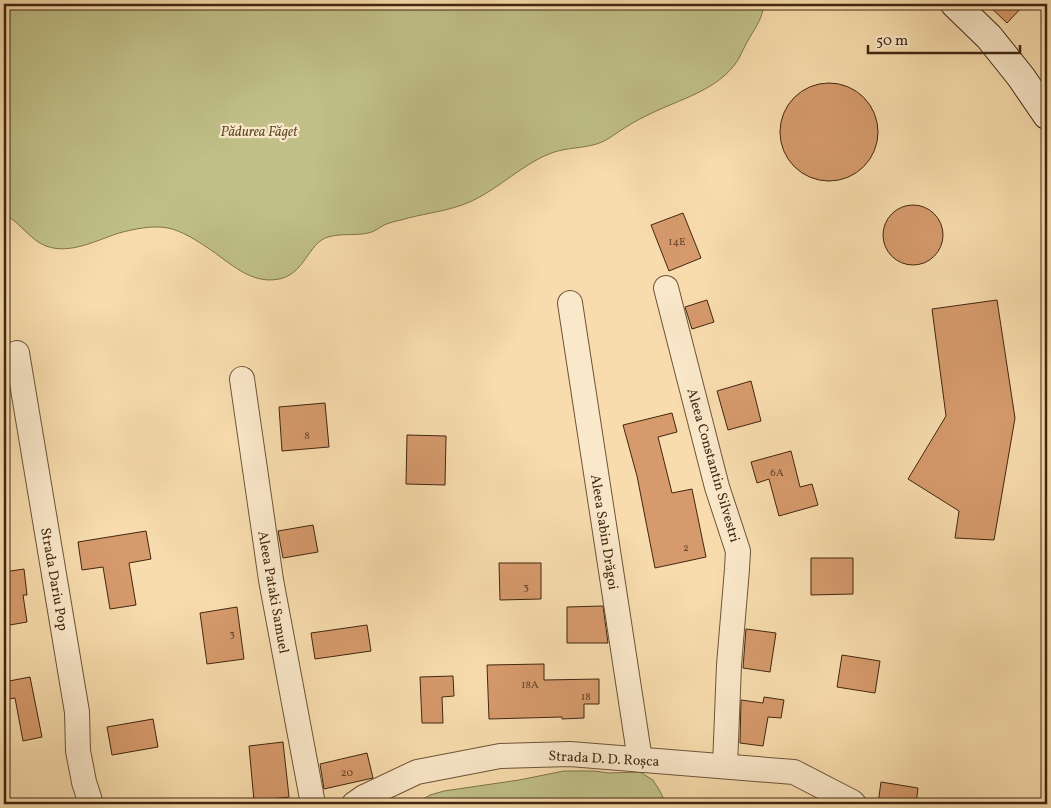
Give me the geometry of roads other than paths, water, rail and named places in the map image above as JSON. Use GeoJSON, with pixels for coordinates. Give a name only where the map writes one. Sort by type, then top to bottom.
{"type":"FeatureCollection","features":[{"type":"Feature","properties":{"kind":"main road"},"geometry":{"type":"LineString","coordinates":[[955,4],[989,37],[1047,114]]}},
{"type":"Feature","properties":{"kind":"street","name":"Aleea Constantin Silvestri"},"geometry":{"type":"LineString","coordinates":[[666,288],[717,487],[738,551],[729,665],[725,766]]}},
{"type":"Feature","properties":{"kind":"street","name":"Aleea Sabin Drăgoi"},"geometry":{"type":"LineString","coordinates":[[570,304],[640,760]]}},
{"type":"Feature","properties":{"kind":"street","name":"Strada Dariu Pop"},"geometry":{"type":"LineString","coordinates":[[17,353],[77,712],[78,751],[84,782],[91,804]]}},
{"type":"Feature","properties":{"kind":"street","name":"Aleea Pataki Samuel"},"geometry":{"type":"LineString","coordinates":[[242,379],[270,580],[312,804]]}},
{"type":"Feature","properties":{"kind":"street","name":"Strada D. D. Roșca"},"geometry":{"type":"LineString","coordinates":[[354,804],[364,797],[417,772],[500,756],[570,754],[794,772],[854,804]]}},
{"type":"Feature","properties":{"kind":"park label","name":"Pădurea Făget"},"geometry":{"type":"Point","coordinates":[259,131]}}]}
